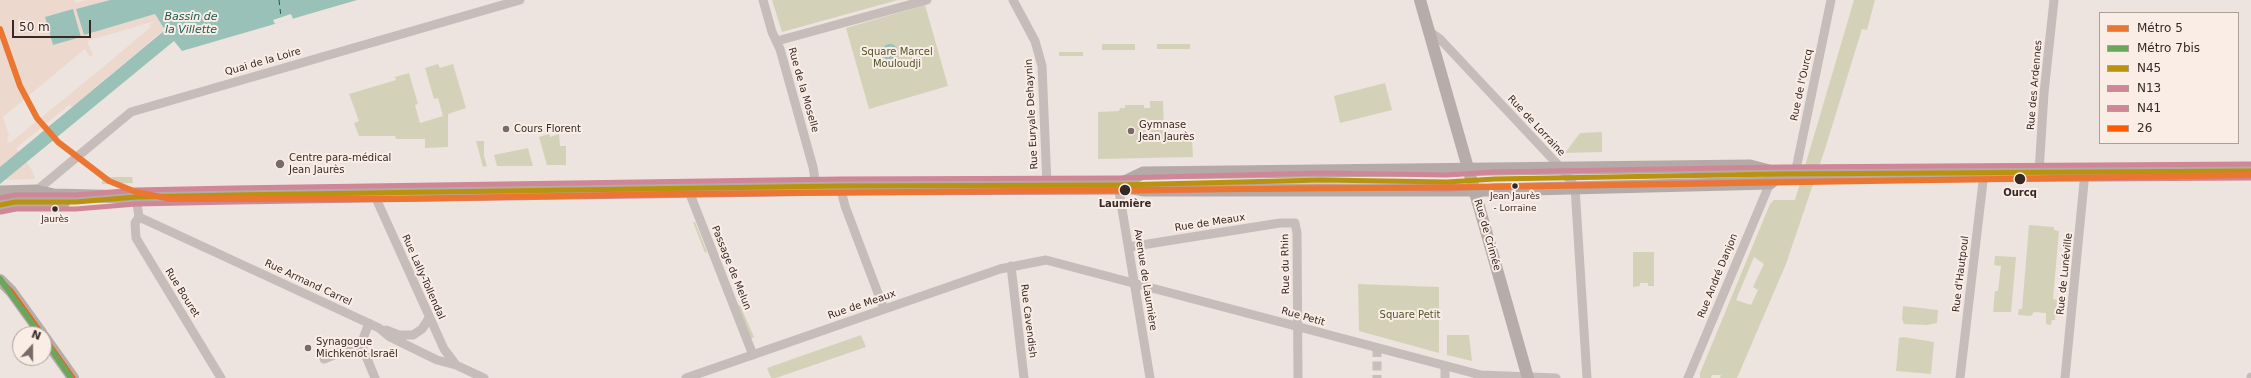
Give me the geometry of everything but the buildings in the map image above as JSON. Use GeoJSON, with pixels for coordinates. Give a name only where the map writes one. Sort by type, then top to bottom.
{"type":"FeatureCollection","features":[{"type":"Feature","properties":{"kind":"main road"},"geometry":{"type":"LineString","coordinates":[[1118,185],[1143,174],[1468,171],[1560,168],[1750,166],[1781,174],[2251,171]]}},
{"type":"Feature","properties":{"kind":"main road"},"geometry":{"type":"LineString","coordinates":[[0,192],[36,191],[54,194],[136,197],[816,186],[1118,185],[1143,190],[1475,189],[1770,183],[1781,174]]}},
{"type":"Feature","properties":{"kind":"main road"},"geometry":{"type":"LineString","coordinates":[[0,205],[15,202],[76,202],[136,197]]}},
{"type":"Feature","properties":{"kind":"street","name":"Quai de la Loire"},"geometry":{"type":"LineString","coordinates":[[36,191],[131,112],[520,0]]}},
{"type":"Feature","properties":{"kind":"street","name":"Rue de la Moselle"},"geometry":{"type":"LineString","coordinates":[[763,0],[777,41],[814,167],[816,186]]}},
{"type":"Feature","properties":{"kind":"street"},"geometry":{"type":"LineString","coordinates":[[777,41],[928,0]]}},
{"type":"Feature","properties":{"kind":"street","name":"Rue Euryale Dehaynin"},"geometry":{"type":"LineString","coordinates":[[1013,0],[1035,41],[1042,66],[1047,185]]}},
{"type":"Feature","properties":{"kind":"street","name":"Rue de Crimée"},"geometry":{"type":"LineString","coordinates":[[1420,0],[1468,171],[1475,189],[1527,377]]}},
{"type":"Feature","properties":{"kind":"street","name":"Rue de l'Ourcq"},"geometry":{"type":"LineString","coordinates":[[1795,174],[1831,0]]}},
{"type":"Feature","properties":{"kind":"street","name":"Rue des Ardennes"},"geometry":{"type":"LineString","coordinates":[[2038,172],[2044,94],[2054,0]]}},
{"type":"Feature","properties":{"kind":"street","name":"Rue de Lorraine"},"geometry":{"type":"LineString","coordinates":[[1430,32],[1440,39],[1560,168],[1575,187]]}},
{"type":"Feature","properties":{"kind":"street","name":"Rue d'Hautpoul"},"geometry":{"type":"LineString","coordinates":[[1960,378],[1984,172]]}},
{"type":"Feature","properties":{"kind":"street","name":"Rue de Lunéville"},"geometry":{"type":"LineString","coordinates":[[2065,378],[2085,172]]}},
{"type":"Feature","properties":{"kind":"street","name":"Rue André Danjon"},"geometry":{"type":"LineString","coordinates":[[1688,378],[1770,183]]}},
{"type":"Feature","properties":{"kind":"street","name":"Avenue de Laumière"},"geometry":{"type":"LineString","coordinates":[[1118,185],[1150,378]]}},
{"type":"Feature","properties":{"kind":"street"},"geometry":{"type":"LineString","coordinates":[[840,186],[845,206],[884,309]]}},
{"type":"Feature","properties":{"kind":"street"},"geometry":{"type":"LineString","coordinates":[[1575,187],[1587,378]]}},
{"type":"Feature","properties":{"kind":"street","name":"Passage de Melun"},"geometry":{"type":"LineString","coordinates":[[688,189],[753,355]]}},
{"type":"Feature","properties":{"kind":"street","name":"Rue Lally-Tollendal"},"geometry":{"type":"LineString","coordinates":[[374,194],[429,318],[444,349],[456,365]]}},
{"type":"Feature","properties":{"kind":"street"},"geometry":{"type":"LineString","coordinates":[[136,197],[139,217]]}},
{"type":"Feature","properties":{"kind":"street","name":"Rue Armand Carrel"},"geometry":{"type":"LineString","coordinates":[[139,217],[369,323],[379,328],[390,338],[437,360],[456,365],[484,378]]}},
{"type":"Feature","properties":{"kind":"street","name":"Rue Bouret"},"geometry":{"type":"LineString","coordinates":[[139,217],[135,223],[136,238],[221,378]]}},
{"type":"Feature","properties":{"kind":"street","name":"Rue de Meaux"},"geometry":{"type":"LineString","coordinates":[[1128,247],[1280,223],[1295,223]]}},
{"type":"Feature","properties":{"kind":"street","name":"Rue du Rhin"},"geometry":{"type":"LineString","coordinates":[[1295,223],[1297,233],[1298,378]]}},
{"type":"Feature","properties":{"kind":"street","name":"Rue de Meaux"},"geometry":{"type":"LineString","coordinates":[[686,378],[1011,266],[1046,260]]}},
{"type":"Feature","properties":{"kind":"street","name":"Rue Petit"},"geometry":{"type":"LineString","coordinates":[[1046,260],[1481,375],[1556,378]]}},
{"type":"Feature","properties":{"kind":"street","name":"Rue Cavendish"},"geometry":{"type":"LineString","coordinates":[[1011,266],[1024,378]]}},
{"type":"Feature","properties":{"kind":"street"},"geometry":{"type":"LineString","coordinates":[[0,280],[12,291],[36,326]]}},
{"type":"Feature","properties":{"kind":"street"},"geometry":{"type":"LineString","coordinates":[[379,328],[399,335],[413,335],[422,329],[429,318]]}},
{"type":"Feature","properties":{"kind":"street"},"geometry":{"type":"LineString","coordinates":[[369,323],[361,344],[374,378]]}},
{"type":"Feature","properties":{"kind":"street"},"geometry":{"type":"LineString","coordinates":[[324,359],[361,344]]}},
{"type":"Feature","properties":{"kind":"street"},"geometry":{"type":"LineString","coordinates":[[52,348],[73,378]]}},
{"type":"Feature","properties":{"kind":"green space"},"geometry":{"type":"Polygon","coordinates":[[[772,0],[898,0],[782,32],[772,0]]]}},
{"type":"Feature","properties":{"kind":"green space"},"geometry":{"type":"Polygon","coordinates":[[[1854,0],[1875,0],[1867,30],[1862,29],[1825,149],[1786,264],[1737,378],[1720,378],[1721,375],[1712,375],[1711,378],[1700,378],[1700,373],[1770,204],[1774,200],[1795,200],[1854,0]],[[1754,257],[1736,300],[1751,305],[1758,290],[1753,287],[1764,264],[1754,257]]]}},
{"type":"Feature","properties":{"kind":"green space","name":"Square Marcel Mouloudji"},"geometry":{"type":"Polygon","coordinates":[[[925,5],[948,86],[869,109],[846,28],[925,5]]]}},
{"type":"Feature","properties":{"kind":"green space"},"geometry":{"type":"Polygon","coordinates":[[[1102,44],[1135,44],[1135,50],[1102,50],[1102,44]]]}},
{"type":"Feature","properties":{"kind":"green space"},"geometry":{"type":"Polygon","coordinates":[[[1157,44],[1190,44],[1190,49],[1157,49],[1157,44]]]}},
{"type":"Feature","properties":{"kind":"green space"},"geometry":{"type":"Polygon","coordinates":[[[1059,52],[1083,52],[1083,56],[1059,56],[1059,52]]]}},
{"type":"Feature","properties":{"kind":"green space"},"geometry":{"type":"Polygon","coordinates":[[[438,64],[440,68],[453,64],[466,108],[448,114],[448,147],[425,148],[425,139],[396,139],[395,136],[359,136],[354,123],[359,121],[349,94],[396,80],[395,77],[409,73],[418,104],[415,105],[420,123],[443,116],[438,98],[434,99],[425,68],[438,64]]]}},
{"type":"Feature","properties":{"kind":"green space"},"geometry":{"type":"Polygon","coordinates":[[[1385,83],[1392,110],[1340,123],[1334,96],[1385,83]]]}},
{"type":"Feature","properties":{"kind":"green space","name":"Gymnase Jean Jaurès"},"geometry":{"type":"Polygon","coordinates":[[[1150,101],[1163,101],[1164,136],[1192,137],[1193,157],[1098,159],[1098,112],[1119,111],[1120,108],[1125,108],[1125,105],[1144,105],[1144,108],[1150,108],[1150,101]]]}},
{"type":"Feature","properties":{"kind":"green space"},"geometry":{"type":"Polygon","coordinates":[[[1602,132],[1602,152],[1565,153],[1580,133],[1602,132]]]}},
{"type":"Feature","properties":{"kind":"green space"},"geometry":{"type":"Polygon","coordinates":[[[549,134],[550,137],[559,134],[560,146],[566,146],[566,165],[547,165],[539,137],[549,134]]]}},
{"type":"Feature","properties":{"kind":"green space"},"geometry":{"type":"Polygon","coordinates":[[[476,141],[484,141],[484,156],[487,166],[483,167],[476,141]]]}},
{"type":"Feature","properties":{"kind":"green space"},"geometry":{"type":"Polygon","coordinates":[[[528,148],[533,166],[497,166],[494,155],[528,148]]]}},
{"type":"Feature","properties":{"kind":"green space"},"geometry":{"type":"Polygon","coordinates":[[[102,177],[132,177],[133,183],[102,184],[102,177]]]}},
{"type":"Feature","properties":{"kind":"green space"},"geometry":{"type":"Polygon","coordinates":[[[693,222],[695,222],[707,252],[705,253],[693,222]]]}},
{"type":"Feature","properties":{"kind":"green space"},"geometry":{"type":"Polygon","coordinates":[[[2029,225],[2054,227],[2054,230],[2059,231],[2053,299],[2057,300],[2055,320],[2052,320],[2051,325],[2046,324],[2046,313],[2034,312],[2031,316],[2018,315],[2019,309],[2022,309],[2029,225]]]}},
{"type":"Feature","properties":{"kind":"green space"},"geometry":{"type":"Polygon","coordinates":[[[1633,252],[1654,252],[1654,286],[1648,286],[1648,283],[1640,283],[1640,286],[1633,287],[1633,252]]]}},
{"type":"Feature","properties":{"kind":"green space"},"geometry":{"type":"Polygon","coordinates":[[[1995,256],[2016,257],[2011,312],[1993,312],[1995,291],[1998,291],[2001,266],[1994,265],[1995,256]]]}},
{"type":"Feature","properties":{"kind":"green space","name":"Square Petit"},"geometry":{"type":"Polygon","coordinates":[[[1358,284],[1439,287],[1439,353],[1359,331],[1358,284]]]}},
{"type":"Feature","properties":{"kind":"green space"},"geometry":{"type":"Polygon","coordinates":[[[740,305],[754,337],[749,339],[736,309],[740,305]]]}},
{"type":"Feature","properties":{"kind":"green space"},"geometry":{"type":"Polygon","coordinates":[[[1903,306],[1938,310],[1937,323],[1927,325],[1904,324],[1902,319],[1903,306]]]}},
{"type":"Feature","properties":{"kind":"green space"},"geometry":{"type":"Polygon","coordinates":[[[861,335],[866,347],[776,378],[771,378],[767,368],[861,335]]]}},
{"type":"Feature","properties":{"kind":"green space"},"geometry":{"type":"Polygon","coordinates":[[[1447,335],[1469,335],[1472,361],[1447,355],[1447,335]]]}},
{"type":"Feature","properties":{"kind":"green space"},"geometry":{"type":"Polygon","coordinates":[[[1903,337],[1934,342],[1931,374],[1896,371],[1899,338],[1903,337]]]}},
{"type":"Feature","properties":{"kind":"shaded area"},"geometry":{"type":"Polygon","coordinates":[[[0,0],[75,0],[75,3],[87,0],[110,0],[76,9],[84,35],[155,14],[165,29],[72,107],[69,105],[16,148],[32,170],[35,178],[0,180],[0,0]],[[73,10],[45,17],[53,45],[81,37],[73,10]],[[155,21],[87,41],[93,55],[90,57],[85,49],[3,117],[9,135],[7,138],[8,142],[11,142],[101,69],[151,27],[149,25],[155,21]]]}},
{"type":"Feature","properties":{"kind":"water","name":"Bassin de la Villette"},"geometry":{"type":"Polygon","coordinates":[[[110,0],[357,0],[182,51],[174,41],[0,184],[0,167],[165,30],[155,14],[84,35],[76,9],[110,0]]]}},
{"type":"Feature","properties":{"kind":"water"},"geometry":{"type":"Polygon","coordinates":[[[73,9],[81,37],[53,45],[45,17],[73,9]]]}},
{"type":"Feature","properties":{"kind":"water"},"geometry":{"type":"Polygon","coordinates":[[[890,44],[897,49],[898,52],[893,59],[890,60],[883,55],[882,52],[887,45],[890,44]]]}},
{"type":"Feature","properties":{"kind":"pier"},"geometry":{"type":"Polygon","coordinates":[[[291,14],[293,19],[275,24],[273,20],[291,14]]]}},
{"type":"Feature","properties":{"kind":"ferry route"},"geometry":{"type":"LineString","coordinates":[[279,0],[281,17]]}},
{"type":"Feature","properties":{"kind":"tunnel"},"geometry":{"type":"LineString","coordinates":[[1377,348],[1377,378]]}},
{"type":"Feature","properties":{"kind":"tunnel"},"geometry":{"type":"LineString","coordinates":[[1445,365],[1445,378]]}},
{"type":"Feature","properties":{"kind":"metro line","name":"5"},"geometry":{"type":"LineString","coordinates":[[0,29],[20,86],[37,118],[58,142],[109,181],[136,192],[171,199],[396,199],[670,194],[1486,187],[2251,175]]}},
{"type":"Feature","properties":{"kind":"metro line","name":"7bis"},"geometry":{"type":"LineString","coordinates":[[0,279],[34,326]]}},
{"type":"Feature","properties":{"kind":"metro line","name":"7bis"},"geometry":{"type":"LineString","coordinates":[[52,351],[71,378]]}},
{"type":"Feature","properties":{"kind":"transit line","name":"N41"},"geometry":{"type":"LineString","coordinates":[[0,198],[15,195],[76,195],[136,190],[233,188],[840,179],[1118,178],[1322,173],[1447,175],[1495,172],[1781,167],[2251,164]]}},
{"type":"Feature","properties":{"kind":"transit line","name":"N45"},"geometry":{"type":"LineString","coordinates":[[0,205],[15,202],[76,202],[136,197],[233,195],[840,186],[1118,185],[1322,180],[1447,182],[1495,179],[1781,174],[2251,171]]}},
{"type":"Feature","properties":{"kind":"transit line","name":"N13"},"geometry":{"type":"LineString","coordinates":[[1,212],[16,209],[76,209],[136,204],[233,202],[840,193],[1118,192],[1322,187],[1447,189],[1495,186],[1781,181],[2251,178]]}},
{"type":"Feature","properties":{"kind":"transit line","name":"26"},"geometry":{"type":"LineString","coordinates":[[0,280],[11,291],[36,326]]}},
{"type":"Feature","properties":{"kind":"transit line","name":"26"},"geometry":{"type":"LineString","coordinates":[[52,348],[73,378]]}},
{"type":"Feature","properties":{"kind":"place","name":"Cours Florent"},"geometry":{"type":"Point","coordinates":[506,129]}},
{"type":"Feature","properties":{"kind":"place","name":"Gymnase Jean Jaurès"},"geometry":{"type":"Point","coordinates":[1131,131]}},
{"type":"Feature","properties":{"kind":"place","name":"Centre para-médical Jean Jaurès"},"geometry":{"type":"Point","coordinates":[280,164]}},
{"type":"Feature","properties":{"kind":"place","name":"Ourcq"},"geometry":{"type":"Point","coordinates":[2020,179]}},
{"type":"Feature","properties":{"kind":"place","name":"Jean Jaurès - Lorraine"},"geometry":{"type":"Point","coordinates":[1515,186]}},
{"type":"Feature","properties":{"kind":"place","name":"Laumière"},"geometry":{"type":"Point","coordinates":[1125,190]}},
{"type":"Feature","properties":{"kind":"place","name":"Jaurès"},"geometry":{"type":"Point","coordinates":[55,209]}},
{"type":"Feature","properties":{"kind":"place","name":"Synagogue Michkenot Israël"},"geometry":{"type":"Point","coordinates":[308,348]}}]}
